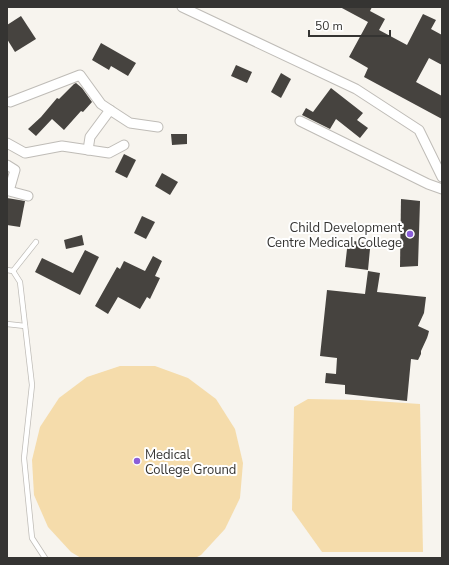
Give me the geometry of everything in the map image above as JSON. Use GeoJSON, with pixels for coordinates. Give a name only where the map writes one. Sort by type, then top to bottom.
{"type":"FeatureCollection","features":[{"type":"Feature","properties":{"kind":"street"},"geometry":{"type":"LineString","coordinates":[[182,7],[356,88],[419,130],[442,177]]}},
{"type":"Feature","properties":{"kind":"street"},"geometry":{"type":"LineString","coordinates":[[8,102],[80,75],[101,104],[130,123],[158,127]]}},
{"type":"Feature","properties":{"kind":"street"},"geometry":{"type":"LineString","coordinates":[[88,150],[90,137],[110,110]]}},
{"type":"Feature","properties":{"kind":"street"},"geometry":{"type":"LineString","coordinates":[[300,121],[422,181],[442,189]]}},
{"type":"Feature","properties":{"kind":"street"},"geometry":{"type":"LineString","coordinates":[[7,143],[26,153],[62,146],[109,153],[124,145]]}},
{"type":"Feature","properties":{"kind":"street"},"geometry":{"type":"LineString","coordinates":[[7,165],[15,170],[9,191],[28,196]]}},
{"type":"Feature","properties":{"kind":"lane"},"geometry":{"type":"LineString","coordinates":[[13,271],[36,242]]}},
{"type":"Feature","properties":{"kind":"lane"},"geometry":{"type":"LineString","coordinates":[[7,270],[13,271],[20,282],[32,385],[24,458],[32,538],[45,558]]}},
{"type":"Feature","properties":{"kind":"lane"},"geometry":{"type":"LineString","coordinates":[[7,324],[25,326]]}},
{"type":"Feature","properties":{"kind":"shaded area","name":"Medical College Ground"},"geometry":{"type":"Polygon","coordinates":[[[120,366],[155,366],[188,378],[216,399],[235,429],[243,463],[240,498],[225,529],[201,555],[195,558],[81,558],[71,552],[48,527],[34,495],[32,460],[40,427],[59,398],[87,377],[120,366]]]}},
{"type":"Feature","properties":{"kind":"shaded area"},"geometry":{"type":"Polygon","coordinates":[[[308,399],[360,400],[420,404],[423,552],[322,552],[292,510],[294,407],[308,399]]]}},
{"type":"Feature","properties":{"kind":"building"},"geometry":{"type":"Polygon","coordinates":[[[340,7],[372,7],[370,11],[385,19],[379,30],[407,45],[423,14],[436,20],[431,29],[442,35],[442,65],[429,58],[416,82],[442,96],[442,119],[364,77],[368,68],[349,57],[368,22],[340,7]]]}},
{"type":"Feature","properties":{"kind":"building"},"geometry":{"type":"Polygon","coordinates":[[[21,16],[36,39],[15,52],[7,39],[7,25],[21,16]]]}},
{"type":"Feature","properties":{"kind":"building"},"geometry":{"type":"Polygon","coordinates":[[[101,43],[136,63],[128,76],[111,66],[109,70],[92,60],[101,43]]]}},
{"type":"Feature","properties":{"kind":"building"},"geometry":{"type":"Polygon","coordinates":[[[236,65],[252,72],[247,83],[231,76],[236,65]]]}},
{"type":"Feature","properties":{"kind":"building"},"geometry":{"type":"Polygon","coordinates":[[[281,73],[291,79],[281,98],[271,92],[281,73]]]}},
{"type":"Feature","properties":{"kind":"building"},"geometry":{"type":"Polygon","coordinates":[[[76,83],[82,88],[92,102],[83,112],[81,111],[64,130],[52,119],[36,136],[28,129],[41,117],[57,98],[59,99],[76,83]]]}},
{"type":"Feature","properties":{"kind":"building"},"geometry":{"type":"Polygon","coordinates":[[[331,88],[363,113],[357,120],[368,128],[360,138],[336,119],[330,129],[302,115],[306,108],[313,112],[331,88]]]}},
{"type":"Feature","properties":{"kind":"building"},"geometry":{"type":"Polygon","coordinates":[[[171,134],[187,134],[187,144],[172,145],[171,134]]]}},
{"type":"Feature","properties":{"kind":"building"},"geometry":{"type":"Polygon","coordinates":[[[124,154],[136,160],[127,178],[115,172],[124,154]]]}},
{"type":"Feature","properties":{"kind":"building"},"geometry":{"type":"Polygon","coordinates":[[[162,173],[178,182],[170,195],[155,186],[162,173]]]}},
{"type":"Feature","properties":{"kind":"building"},"geometry":{"type":"Polygon","coordinates":[[[7,198],[25,201],[20,227],[7,225],[7,198]]]}},
{"type":"Feature","properties":{"kind":"building","name":"Child Development Centre Medical College"},"geometry":{"type":"Polygon","coordinates":[[[401,199],[420,201],[418,266],[400,267],[401,199]]]}},
{"type":"Feature","properties":{"kind":"building"},"geometry":{"type":"Polygon","coordinates":[[[142,216],[155,222],[146,239],[134,233],[142,216]]]}},
{"type":"Feature","properties":{"kind":"building"},"geometry":{"type":"Polygon","coordinates":[[[82,235],[84,245],[66,249],[64,240],[82,235]]]}},
{"type":"Feature","properties":{"kind":"building"},"geometry":{"type":"Polygon","coordinates":[[[348,240],[366,243],[366,249],[370,249],[368,270],[345,267],[348,240]]]}},
{"type":"Feature","properties":{"kind":"building"},"geometry":{"type":"Polygon","coordinates":[[[85,250],[99,257],[80,295],[35,272],[42,258],[73,273],[85,250]]]}},
{"type":"Feature","properties":{"kind":"building"},"geometry":{"type":"Polygon","coordinates":[[[153,256],[162,261],[155,276],[160,278],[150,299],[147,297],[140,309],[118,297],[108,314],[95,306],[117,267],[120,269],[124,261],[145,271],[153,256]]]}},
{"type":"Feature","properties":{"kind":"building"},"geometry":{"type":"Polygon","coordinates":[[[368,271],[380,273],[377,292],[426,297],[424,313],[418,326],[429,331],[418,360],[411,359],[407,401],[345,394],[345,385],[325,383],[326,373],[336,374],[337,358],[320,356],[327,290],[365,294],[368,271]]]}},
{"type":"Feature","properties":{"kind":"place","name":"Child Development Centre Medical College"},"geometry":{"type":"Point","coordinates":[410,234]}},
{"type":"Feature","properties":{"kind":"place","name":"Medical College Ground"},"geometry":{"type":"Point","coordinates":[137,461]}}]}
